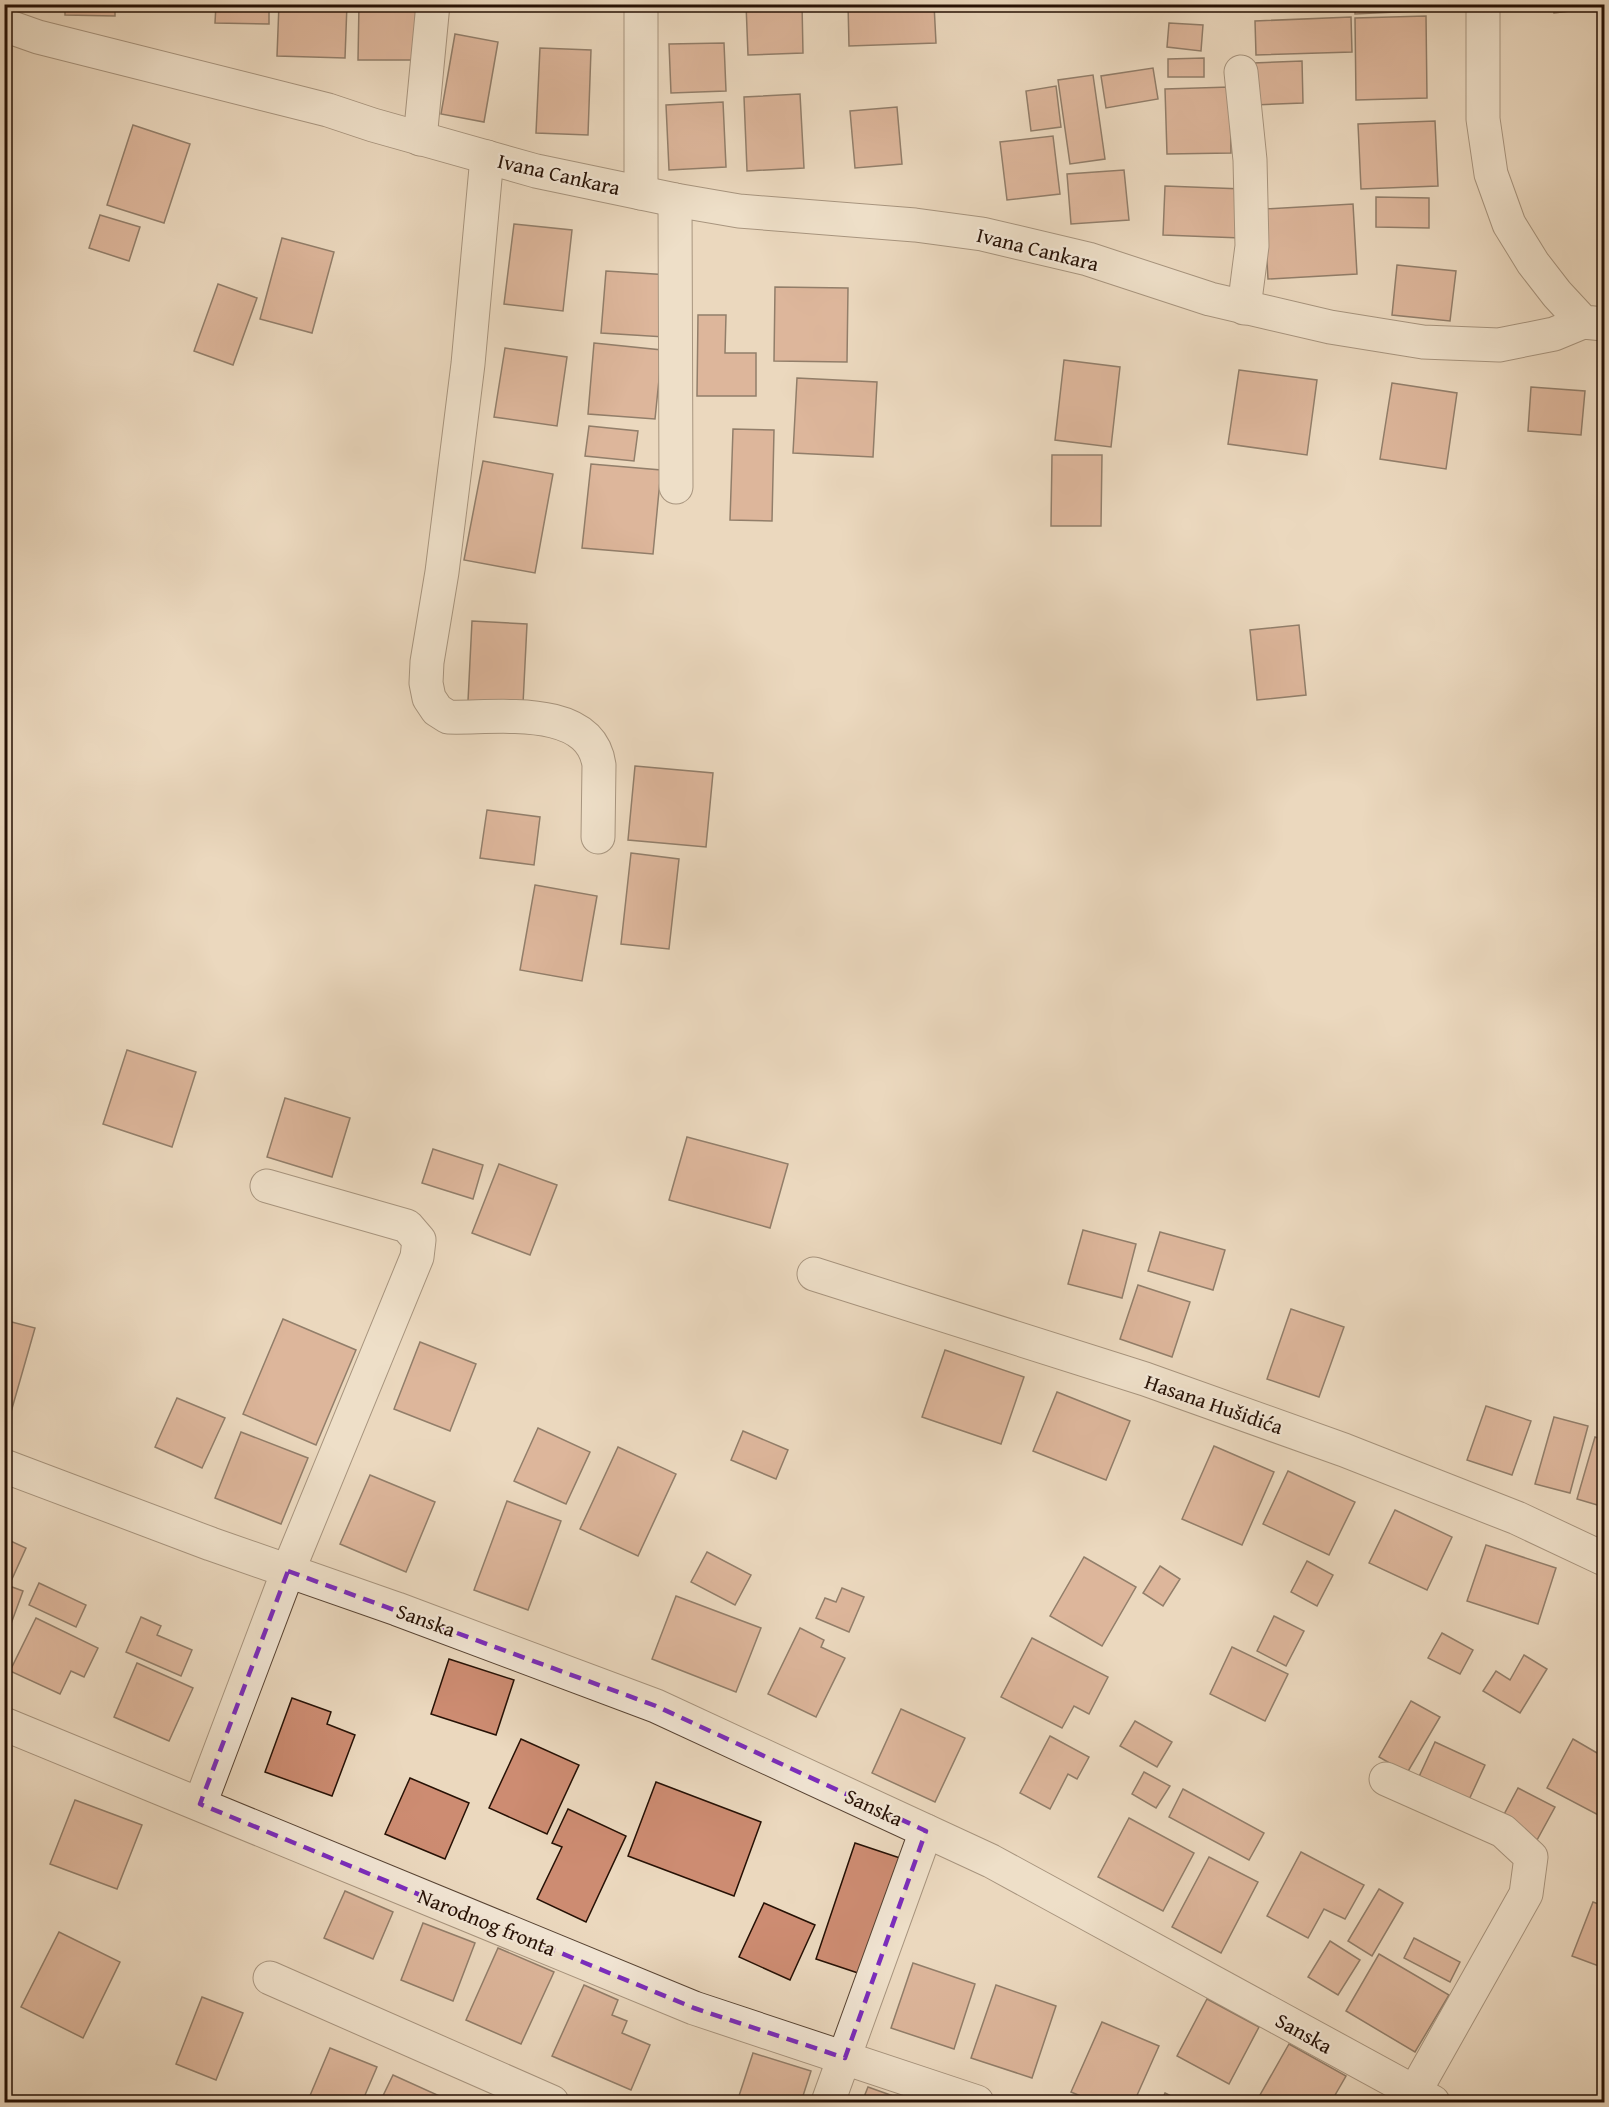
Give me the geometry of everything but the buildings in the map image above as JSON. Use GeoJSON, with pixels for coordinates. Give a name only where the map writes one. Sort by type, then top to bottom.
{"type":"FeatureCollection","features":[{"type":"Feature","properties":{"kind":"street"},"geometry":{"type":"LineString","coordinates":[[420,139],[433,4]]}},
{"type":"Feature","properties":{"kind":"street"},"geometry":{"type":"LineString","coordinates":[[641,193],[642,4]]}},
{"type":"Feature","properties":{"kind":"street"},"geometry":{"type":"LineString","coordinates":[[1483,4],[1483,119],[1491,174],[1509,224],[1533,263],[1557,294],[1594,323]]}},
{"type":"Feature","properties":{"kind":"street","name":"Ivana Cankara"},"geometry":{"type":"LineString","coordinates":[[4,25],[38,37],[328,110],[420,139],[536,171],[739,211],[915,225],[982,234],[1088,259],[1210,299],[1330,327],[1434,342],[1499,345],[1594,323]]}},
{"type":"Feature","properties":{"kind":"street"},"geometry":{"type":"LineString","coordinates":[[1242,72],[1250,160],[1252,246],[1244,308]]}},
{"type":"Feature","properties":{"kind":"street","name":"Ivana Cankara"},"geometry":{"type":"LineString","coordinates":[[487,157],[468,364],[442,572],[427,662],[426,684],[429,698],[437,710],[447,717],[550,719],[578,731],[597,753],[598,837]]}},
{"type":"Feature","properties":{"kind":"street"},"geometry":{"type":"LineString","coordinates":[[675,200],[676,487]]}},
{"type":"Feature","properties":{"kind":"street"},"geometry":{"type":"LineString","coordinates":[[200,1804],[288,1571],[417,1257],[419,1240],[407,1226],[267,1185]]}},
{"type":"Feature","properties":{"kind":"street","name":"Hasana Hušidića"},"geometry":{"type":"LineString","coordinates":[[814,1274],[1145,1379],[1344,1450],[1517,1518],[1605,1559]]}},
{"type":"Feature","properties":{"kind":"street","name":"Sanska"},"geometry":{"type":"LineString","coordinates":[[4,1466],[656,1706],[991,1862],[1423,2098]]}},
{"type":"Feature","properties":{"kind":"street","name":"Narodnog fronta"},"geometry":{"type":"LineString","coordinates":[[4,1724],[694,2008],[977,2103]]}},
{"type":"Feature","properties":{"kind":"street"},"geometry":{"type":"LineString","coordinates":[[1386,1779],[1503,1831],[1531,1857],[1526,1894],[1423,2098]]}},
{"type":"Feature","properties":{"kind":"street"},"geometry":{"type":"LineString","coordinates":[[828,2103],[926,1831]]}},
{"type":"Feature","properties":{"kind":"street"},"geometry":{"type":"LineString","coordinates":[[270,1978],[552,2103]]}},
{"type":"Feature","properties":{"kind":"highlighted area"},"geometry":{"type":"Polygon","coordinates":[[[288,1571],[656,1706],[926,1831],[845,2058],[694,2008],[200,1804],[288,1571]]]}}]}
